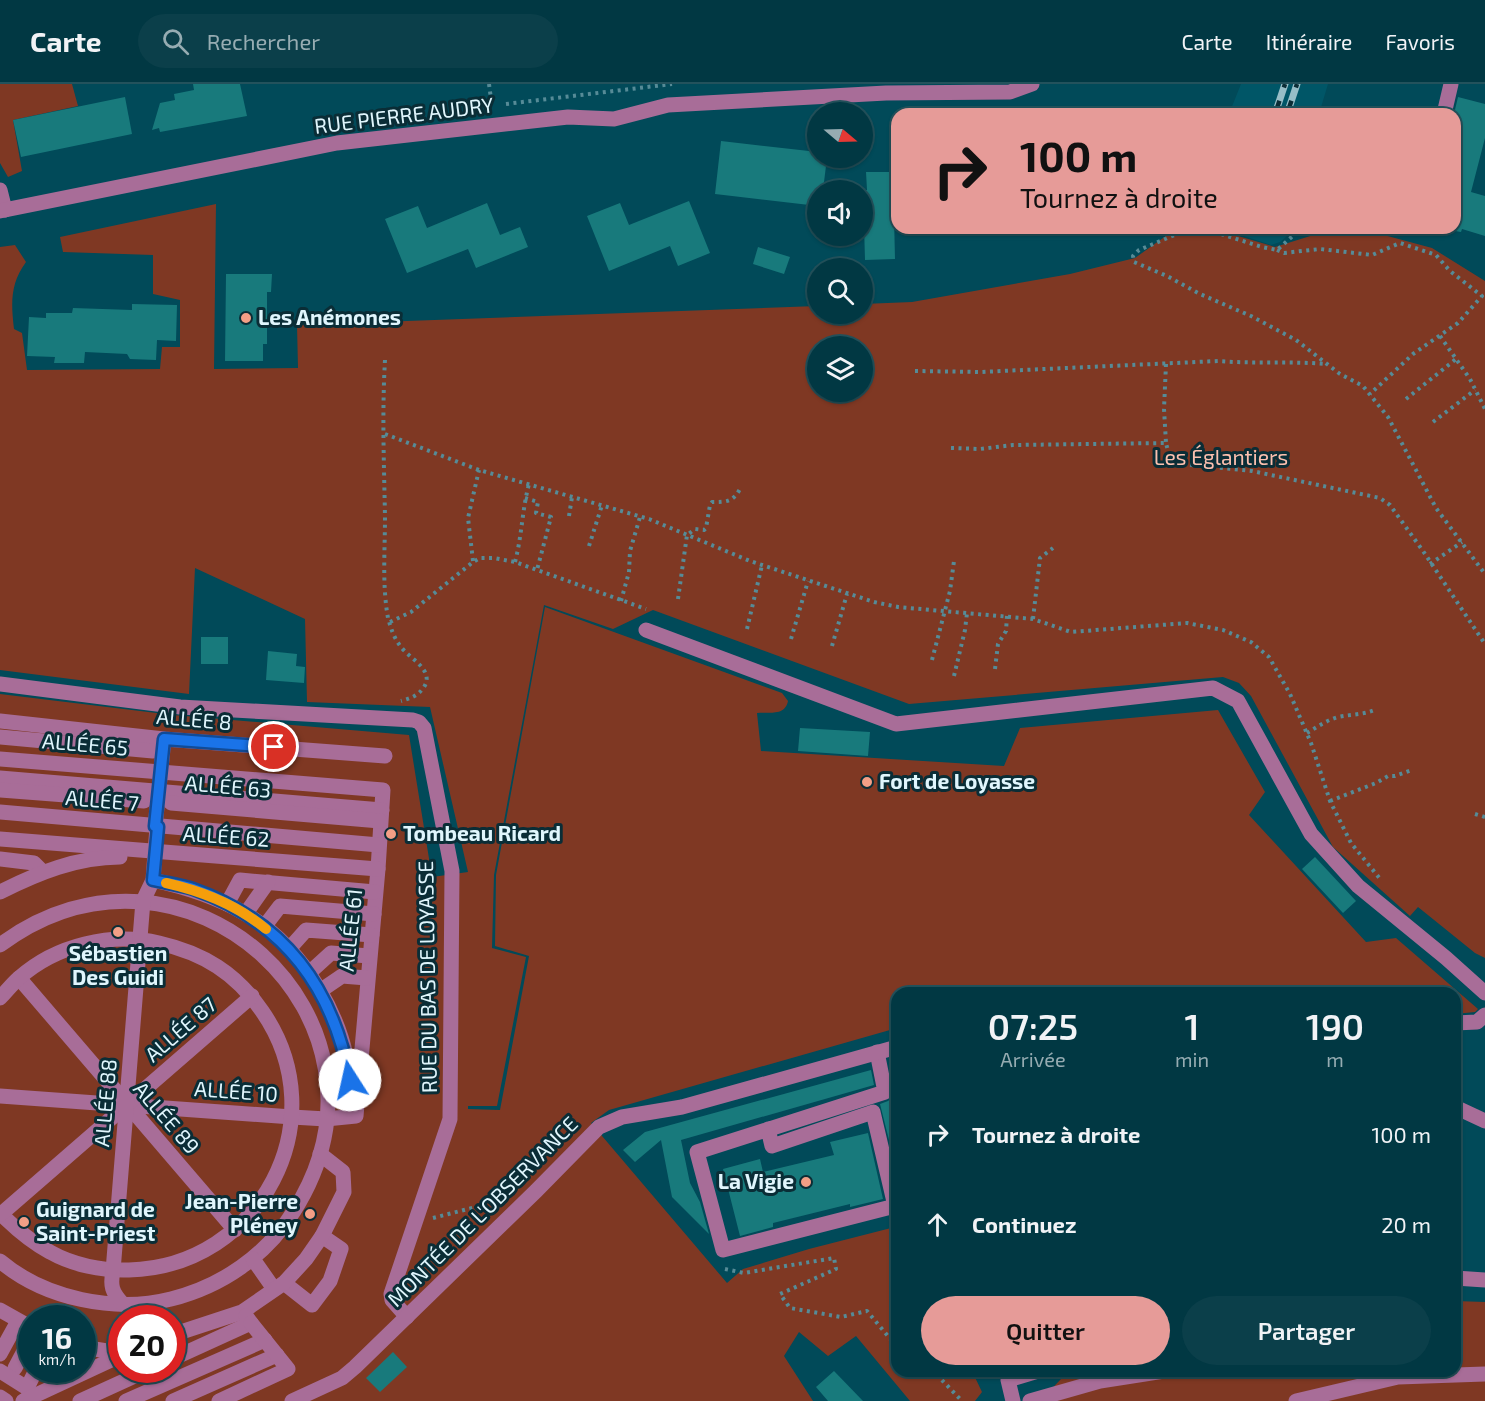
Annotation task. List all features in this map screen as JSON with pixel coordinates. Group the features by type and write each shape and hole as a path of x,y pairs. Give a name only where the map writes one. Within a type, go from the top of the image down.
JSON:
{"street":[{"name":"RUE PIERRE AUDRY","path":"2,210 337,143 567,117 614,119 668,105 830,90 1010,92 1032,84"},
{"path":"1445,108 1451,84"},
{"path":"0,190 2,210"},
{"path":"646,630 896,724 1213,688 1238,701 1311,834 1358,886 1485,993"},
{"name":"RUE DU BAS DE LOYASSE","path":"0,684 180,707 413,720 419,722 424,728 452,871 450,1119 391,1294 392,1300 407,1317"},
{"name":"ALLÉE 8","path":"0,721 164,739 385,756"},
{"path":"0,737 153,751"},
{"path":"143,901 153,880 164,739"},
{"name":"ALLÉE 65","path":"0,759 382,790"},
{"path":"0,778 158,797 381,816"},
{"name":"ALLÉE 63","path":"0,790 158,797"},
{"name":"ALLÉE 61","path":"350,1117 356,1116 378,869 382,790"},
{"name":"ALLÉE 7","path":"0,812 379,845"},
{"name":"ALLÉE 62","path":"0,839 155,856 378,869"},
{"path":"0,892 21,881 70,863 108,857 155,856"},
{"path":"0,859 34,863 43,872"},
{"path":"0,879 21,881"},
{"path":"153,880 192,889 246,913 289,949 309,973 336,1025 345,1051 350,1080 350,1117 326,1119"},
{"path":"227,904 240,880 375,892"},
{"path":"246,913 268,882"},
{"path":"0,945 20,931 49,916 79,906 111,901 143,901 174,906 213,921 232,931 258,950 280,972 298,998 322,1056 326,1087 326,1119 320,1154 305,1194 283,1229 253,1259 210,1286 162,1301 137,1304 83,1300 30,1281 0,1261"},
{"name":"ALLÉE 88","path":"122,1304 113,1293 110,1282 113,1271 143,901"},
{"path":"264,927 280,906 374,914"},
{"path":"289,949 306,930 372,934"},
{"path":"0,998 19,978 44,960 72,948 102,940 140,939 184,949 210,961 233,977 252,996 272,1025 285,1055 291,1090 292,1117 289,1139 278,1173 266,1196 235,1230 189,1259 148,1270 113,1271 82,1265 51,1253 24,1236 0,1213"},
{"path":"309,973 331,953 369,956"},
{"path":"320,991 342,976 367,978"},
{"name":"ALLÉE 89","path":"19,978 235,1230"},
{"name":"ALLÉE 87","path":"0,1213 252,996"},
{"path":"1461,1023 1477,1022 1485,1015"},
{"name":"MONTÉE DE L'OBSERVANCE","path":"292,1401 342,1378 599,1127 622,1117 682,1107 891,1048"},
{"path":"877,1052 885,1092 697,1152 723,1250 891,1207"},
{"name":"ALLÉE 10","path":"0,1096 326,1119"},
{"path":"1461,1110 1485,1121"},
{"path":"768,1130 772,1146 873,1112 891,1186"},
{"path":"186,1351 246,1317 279,1286 322,1236 344,1192 343,1172 320,1154"},
{"path":"253,1259 279,1286 312,1305 330,1281 341,1249 322,1236"},
{"path":"1461,1278 1485,1280"},
{"path":"0,1311 18,1321"},
{"path":"186,1332 246,1317"},
{"path":"219,1401 288,1369 246,1317"},
{"path":"0,1354 18,1333"},
{"path":"126,1401 265,1340"},
{"path":"173,1401 277,1355"},
{"path":"18,1356 8,1370 27,1396 50,1395 108,1363"},
{"path":"1461,1375 1485,1374"},
{"path":"1013,1401 1008,1380 1018,1377"},
{"path":"1030,1401 1100,1381 1126,1377"},
{"path":"1296,1401 1334,1391 1362,1379 1398,1377"},
{"path":"80,1401 119,1383"},
{"path":"0,1397 6,1401"}],"path":[{"path":"489,84 492,105"},
{"path":"609,84 610,91"},
{"path":"1177,234 1139,250 1132,256 1134,262 1251,316 1296,340 1324,359 1327,364 1363,386 1388,417 1401,446 1436,508 1485,574"},
{"path":"1222,234 1284,253 1320,249 1372,255 1400,243 1436,255 1450,271 1482,296 1458,323 1413,354 1370,393"},
{"path":"1277,250 1295,234"},
{"path":"1440,336 1485,409"},
{"path":"1406,399 1456,359"},
{"path":"385,360 382,403 385,434 384,585 393,634 403,650 426,673 426,684"},
{"path":"915,371 980,372 1218,361 1327,364"},
{"path":"1166,364 1164,399 1166,443 1171,463 1252,471 1380,498 1390,505 1423,550 1430,564 1485,644"},
{"path":"1433,422 1475,390"},
{"path":"385,434 478,470 640,517 762,565 848,594 898,607 1033,618 1071,633 1187,623 1223,630 1251,642 1269,657 1290,694 1330,801 1351,843 1384,883"},
{"path":"951,448 980,450 1013,445 1166,443"},
{"path":"472,562 468,518 478,470"},
{"path":"515,562 520,546 525,498 529,484"},
{"path":"678,599 687,535 695,529 704,530 706,528 712,502 730,501 736,497 740,489"},
{"path":"569,516 572,496"},
{"path":"525,498 538,502 536,513 551,517 537,570"},
{"path":"589,546 602,505"},
{"path":"621,601 629,572 630,551 640,517"},
{"path":"1430,564 1462,542"},
{"path":"1033,618 1040,558 1053,548"},
{"path":"390,622 411,612 480,558 515,562 646,609"},
{"path":"932,660 945,611 954,561"},
{"path":"747,629 762,565"},
{"path":"791,639 808,581"},
{"path":"832,646 848,594"},
{"path":"954,676 967,613"},
{"path":"995,669 998,644 1006,631 1007,616"},
{"path":"1306,733 1337,718 1358,713 1365,715 1377,709"},
{"path":"1330,801 1388,776 1413,770"},
{"path":"1474,814 1485,817"},
{"path":"424,1221 500,1201"},
{"path":"723,1268 744,1273 834,1258 836,1269 780,1294 790,1308 842,1317 867,1311 891,1340"},
{"path":"939,1377 962,1401"}],"shaded area":[{"path":"1241,84 1328,84 1321,108 1231,108"},
{"path":"1238,234 1288,234 1280,242 1271,245"}],"green space":[{"path":"0,84 72,84 78,106 13,120 22,171 8,177 0,163"},
{"name":"Les Églantiers","path":"216,204 214,369 298,368 297,325 807,306 807,324 873,324 873,304 912,302 1070,274 1135,258 1169,234 1231,234 1275,247 1317,234 1380,234 1432,248 1485,281 1485,958 1475,953 1418,907 1410,916 1333,847 1251,696 1239,683 1223,677 909,704 653,610 613,629 544,605 494,875 492,948 526,957 497,1106 468,1106 468,1109 500,1110 529,956 495,946 496,875 545,607 782,693 788,701 784,709 757,713 761,751 1004,766 1020,728 1218,710 1265,792 1249,815 1366,942 1396,938 1453,987 891,987 891,1030 609,1110 591,1123 727,1283 743,1269 891,1228 891,1377 975,1377 982,1392 975,1401 910,1401 856,1336 828,1356 799,1332 784,1356 813,1401 0,1401 0,694 173,715 409,735 432,877 468,872 430,707 307,702 305,619 195,568 189,694 0,670 0,247 15,245 26,262 14,286 12,302 14,329 22,333 27,370 160,369 162,347 180,347 180,300 153,294 153,255 63,252 60,237"},
{"path":"1461,994 1478,1009 1475,1012 1461,1013"},
{"path":"1461,1301 1485,1302 1485,1401 1040,1401 1061,1379 1066,1377 1461,1377"}],"building":[{"path":"193,84 240,84 247,116 160,132 159,128 152,130 160,103 175,100 174,94 194,90"},
{"path":"125,97 132,134 21,157 13,120"},
{"path":"1458,97 1485,104 1485,138 1471,192 1485,196 1485,236 1462,229 1461,232 1461,108 1455,108"},
{"path":"721,141 807,151 807,168 826,168 824,180 807,180 807,205 715,194"},
{"path":"866,172 891,172 891,234 894,234 895,259 865,258 865,246 873,246 873,180 866,180"},
{"path":"689,201 710,253 678,266 670,246 609,271 587,216 620,203 629,225"},
{"path":"487,203 500,235 520,227 528,247 476,268 468,249 407,273 385,219 418,206 427,228"},
{"path":"758,247 790,257 784,274 753,264"},
{"name":"Les Anémones","path":"226,274 272,274 271,292 267,292 267,344 263,344 263,361 225,361"},
{"path":"132,304 177,305 176,341 157,340 156,360 130,359 127,354 85,352 84,363 54,363 55,357 27,356 29,317 46,318 46,313 72,313 73,308 132,310"},
{"path":"201,637 228,637 228,664 201,664"},
{"path":"268,651 297,654 296,666 305,667 304,683 266,680"},
{"path":"800,728 870,732 868,756 798,751"},
{"path":"1315,857 1356,901 1343,913 1302,869"},
{"path":"871,1070 874,1085 681,1140 690,1183 700,1202 709,1234 672,1197 661,1140 635,1162 623,1150 645,1132"},
{"path":"891,1098 891,1148 880,1104"},
{"name":"La Vigie","path":"868,1133 883,1199 850,1207 850,1204 773,1223 773,1227 740,1236 723,1169 760,1159 763,1172 834,1155 830,1142"},
{"path":"393,1352 407,1367 380,1392 366,1378"},
{"path":"834,1371 863,1401 828,1401 816,1387"}],"railway":[{"path":"1277,108 1285,84"},
{"path":"1289,108 1297,84"}],"slow traffic":[{"path":"166,883 192,889 227,904 246,913 266,929"}],"place":[{"name":"Les Anémones","path":"246,318"},
{"name":"Fort de Loyasse","path":"867,782"},
{"name":"Tombeau Ricard","path":"391,834"},
{"name":"Sébastien Des Guidi","path":"118,932"},
{"name":"La Vigie","path":"806,1182"},
{"name":"Jean-Pierre Pléney","path":"310,1214"},
{"name":"Guignard de Saint-Priest","path":"24,1222"}],"route":[{"path":"274,747 164,739 155,826 158,827 153,880 192,889 246,913 289,949 309,973 336,1025 345,1051 350,1080"}]}
